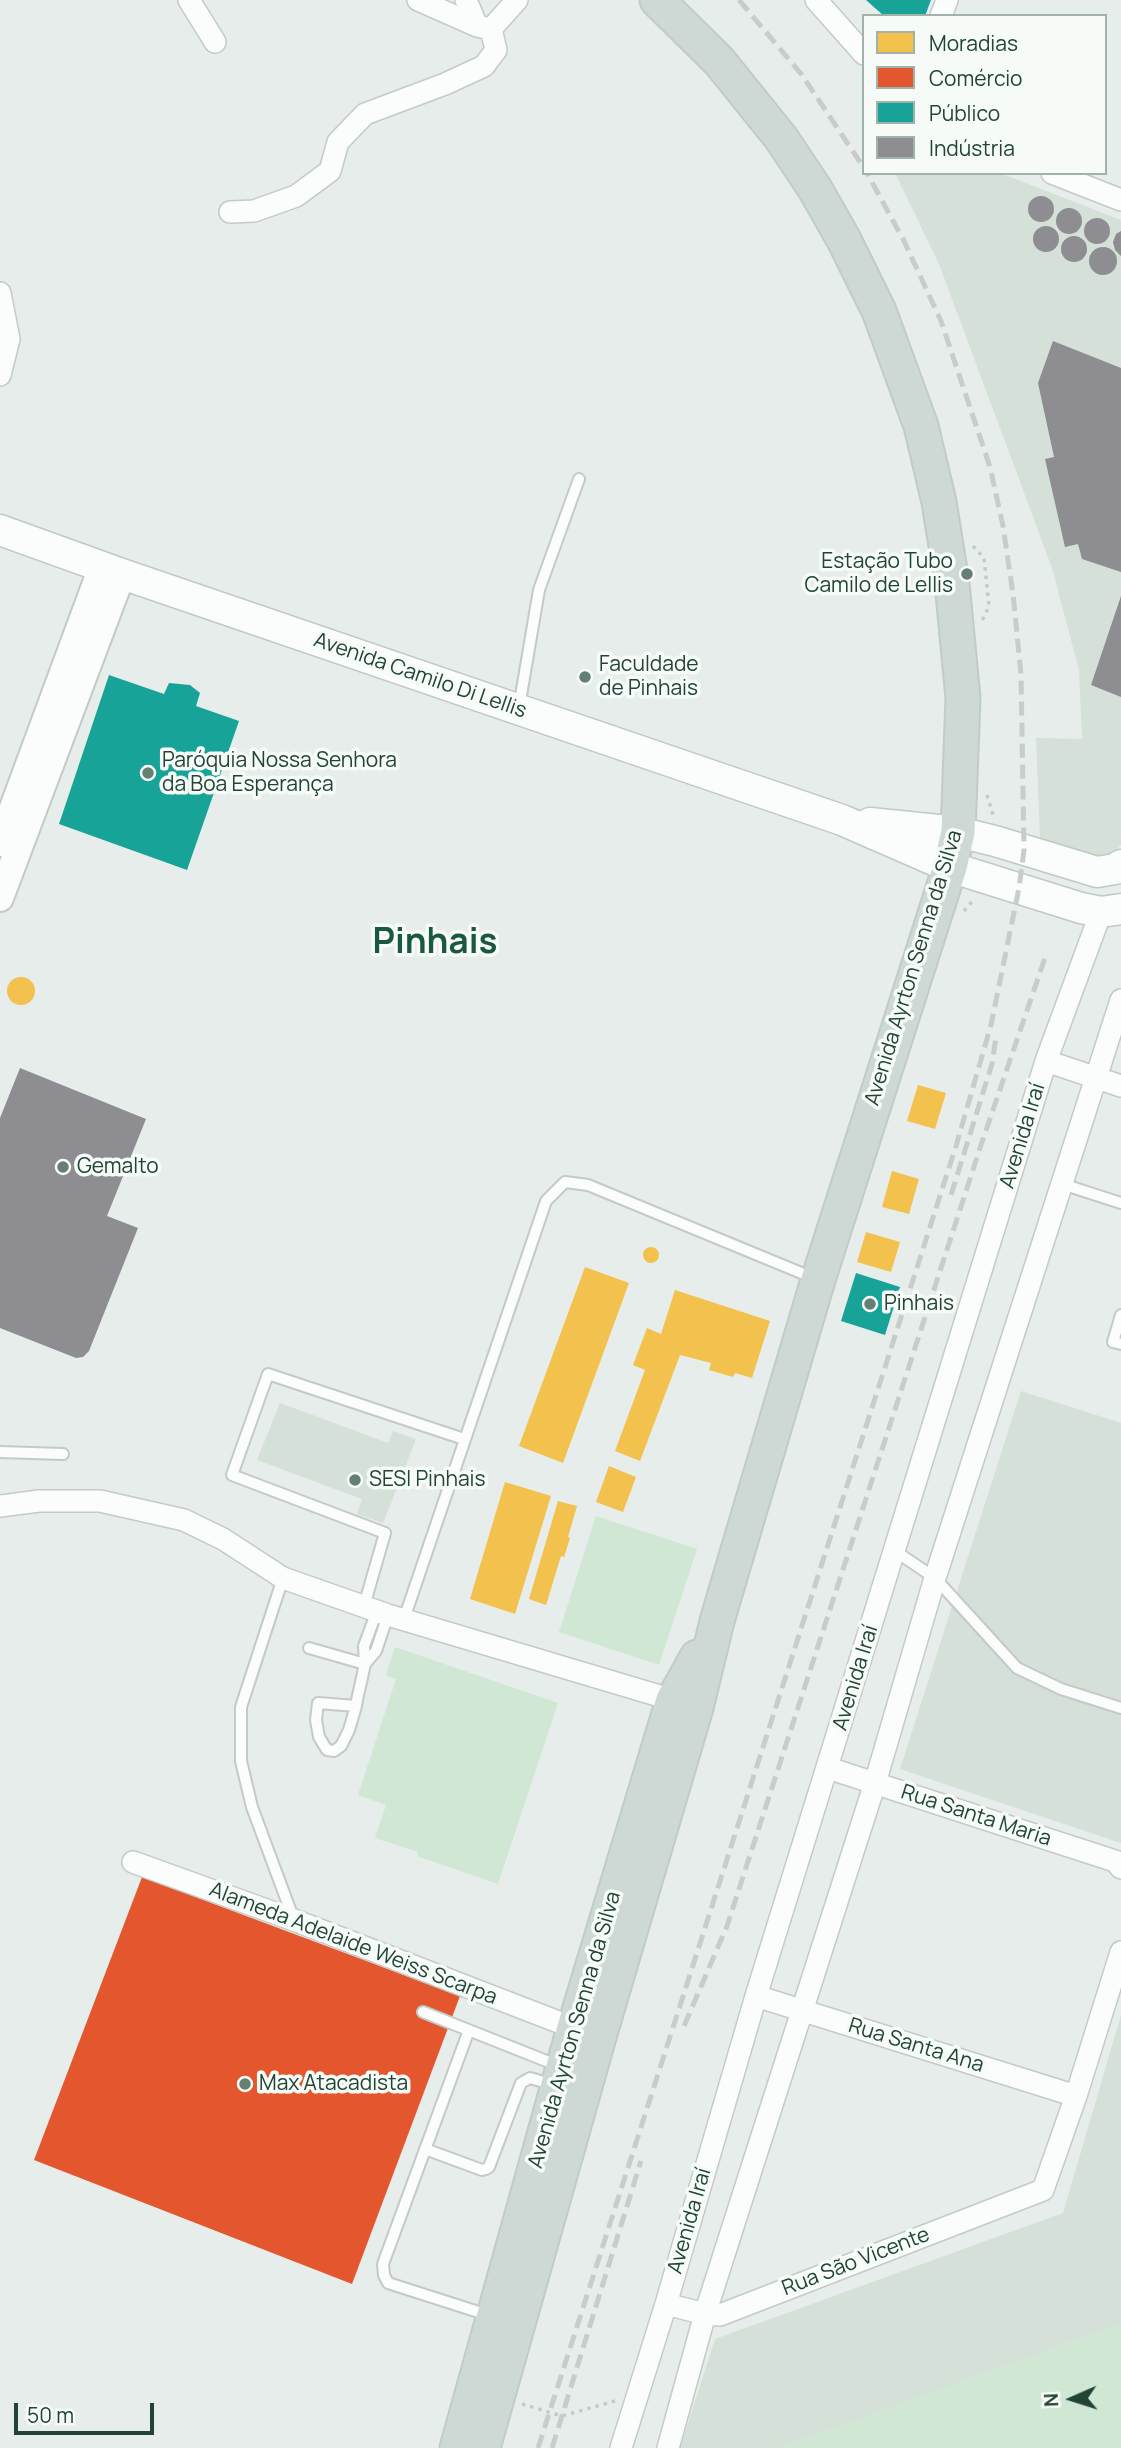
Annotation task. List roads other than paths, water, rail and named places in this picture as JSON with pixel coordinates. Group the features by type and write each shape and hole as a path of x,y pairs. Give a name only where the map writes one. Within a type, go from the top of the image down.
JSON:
{"main road":[{"name":"Avenida Ayrton Senna da Silva","path":"457,2448 494,2316 696,1708 717,1621 818,1280 950,867 958,832 963,698 952,583 939,502 921,426 879,312 844,240 815,189 781,138 719,61 657,0"},
{"name":"Avenida Camilo Di Lellis","path":"0,530 842,820 950,867 1081,908 1111,911"},
{"name":"Avenida Camilo Di Lellis","path":"842,820 958,832 1109,869"},
{"name":"Avenida Ayrton Senna da Silva","path":"483,2448 498,2397 573,2081 574,2028 673,1700 717,1621"}],"street":[{"path":"188,0 215,42"},
{"path":"418,0 484,27"},
{"path":"230,212 254,211 296,196 330,171 338,142 365,114 445,85 484,66 496,50 466,0"},
{"path":"484,27 517,0"},
{"path":"816,0 862,52"},
{"path":"1057,175 1121,200"},
{"path":"0,293 9,339 0,375"},
{"path":"0,843 112,570"},
{"path":"0,898 112,570"},
{"name":"Avenida Iraí","path":"621,2448 756,1996 1046,1061 1111,911"},
{"name":"Avenida Iraí","path":"668,2448 705,2314 875,1783 935,1578 1121,1000"},
{"path":"1046,1061 1121,1086"},
{"path":"0,1506 39,1501 100,1501 184,1520 223,1539 284,1578 383,1613 673,1700"},
{"name":"Rua Santa Maria","path":"828,1768 1115,1861 1121,1868"},
{"name":"Alameda Adelaide Weiss Scarpa","path":"133,1861 574,2028"},
{"path":"1076,2096 1121,1952"},
{"name":"Rua Santa Ana","path":"756,1996 1076,2096"},
{"name":"Rua São Vicente","path":"666,2304 720,2315 1043,2190 1076,2096"}],"lane":[{"path":"518,710 539,590 579,478"},
{"path":"383,1613 464,1439 546,1201 565,1182 588,1185 818,1280"},
{"path":"1062,1184 1121,1203"},
{"path":"1121,1315 1113,1342 1121,1344"},
{"path":"356,1706 318,1703 316,1720 319,1737 327,1750 334,1751 341,1746 349,1730 356,1706 365,1664 376,1651 383,1613 384,1534 232,1475 268,1374 464,1439"},
{"path":"0,1452 63,1454"},
{"path":"895,1551 935,1578 1017,1668 1061,1689 1121,1708"},
{"path":"284,1578 241,1707 241,1760 252,1807 294,1920"},
{"path":"309,1648 365,1664"},
{"path":"423,2012 573,2081"},
{"path":"469,2031 383,2264 388,2283 494,2316"},
{"path":"425,2150 482,2170 486,2169 521,2083 530,2078 573,2081"}],"railway":[{"path":"739,0 802,75 862,165"},
{"path":"538,2448 956,1146 991,1025 1019,888 1024,850 1021,674 1003,526 990,467 941,321 904,241 868,175"},
{"path":"684,2026 727,1926 982,1142 1047,952"},
{"path":"951,1195 992,1064 996,1037"},
{"path":"552,2448 641,2161"}],"place":[{"name":"Estação Tubo Camilo de Lellis","path":"967,574"},
{"name":"Faculdade de Pinhais","path":"585,677"},
{"name":"Paróquia Nossa Senhora da Boa Esperança","path":"148,773"},
{"name":"Gemalto","path":"63,1167"},
{"name":"Pinhais","path":"870,1304"},
{"name":"SESI Pinhais","path":"355,1480"},
{"name":"Max Atacadista","path":"245,2084"}],"district":[{"name":"Pinhais","path":"435,943"}]}
